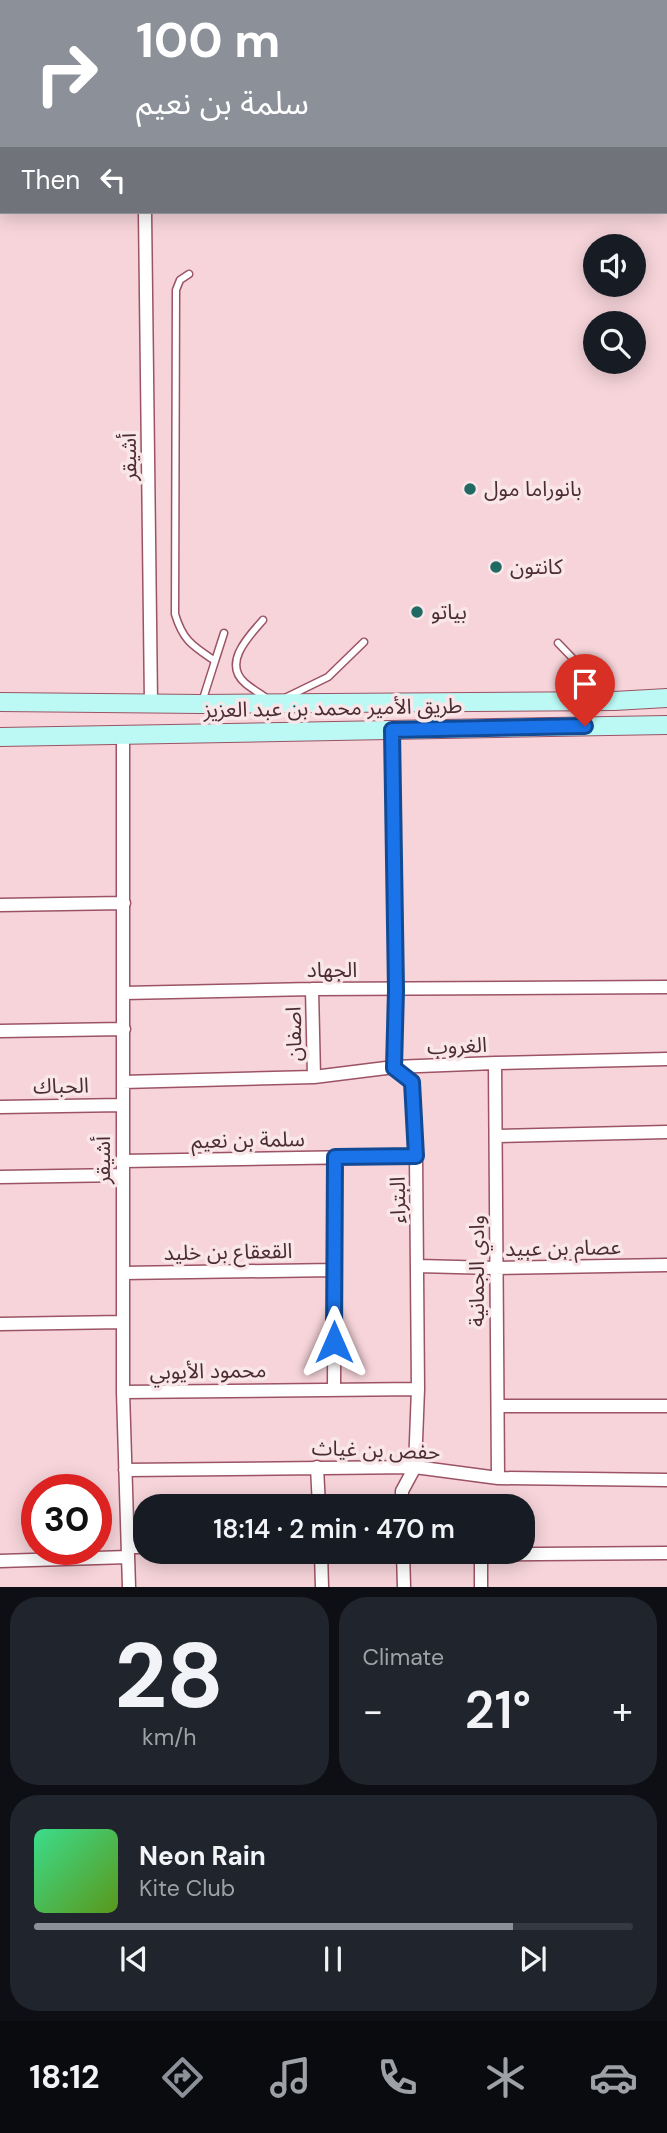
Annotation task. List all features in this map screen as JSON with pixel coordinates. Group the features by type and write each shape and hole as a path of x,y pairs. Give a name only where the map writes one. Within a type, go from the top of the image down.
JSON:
{"main road":[{"name":"طريق الأمير محمد بن عبد العزيز","path":"0,702 201,704 614,701 667,698"},
{"path":"330,703 331,731"},
{"name":"طريق الأمير محمد بن عبد العزيز","path":"0,737 667,725"}],"street":[{"name":"أشيقر","path":"145,214 151,703"},
{"path":"392,730 396,990 394,1068"},
{"name":"أشيقر","path":"123,734 123,1392 129,1587"},
{"path":"0,905 124,903"},
{"name":"الجهاد","path":"123,993 667,987"},
{"name":"اصفان","path":"312,989 314,1077"},
{"path":"0,1031 124,1029"},
{"name":"الغروب","path":"123,1082 314,1077 394,1068 495,1063 667,1059"},
{"name":"وادي الجمانية","path":"495,1063 498,1478"},
{"name":"البتراء","path":"394,1068 412,1082 416,1156 418,1389 415,1467 402,1494"},
{"name":"الحباك","path":"0,1107 122,1105"},
{"path":"496,1136 667,1132"},
{"name":"سلمة بن نعيم","path":"124,1161 416,1156"},
{"path":"334,1389 335,1157"},
{"path":"0,1177 122,1175"},
{"name":"عصام بن عبيد","path":"418,1266 495,1268 667,1265"},
{"name":"القعقاع بن خليد","path":"123,1273 334,1270"},
{"path":"0,1324 123,1322"},
{"name":"محمود الأيوبي","path":"123,1392 418,1389"},
{"path":"498,1406 667,1406"},
{"path":"317,1467 318,1494"},
{"name":"حفص بن غياث","path":"125,1470 415,1467 498,1478 667,1480"},
{"path":"0,1561 133,1551"},
{"path":"535,1555 667,1553"},
{"path":"321,1564 322,1587"},
{"path":"403,1564 404,1587"},
{"path":"481,1564 481,1587"}],"lane":[{"path":"189,274 180,280 176,290 175,614 181,634 190,644 215,661"},
{"path":"262,620 237,654 236,666 243,681 274,703 328,677 364,642"},
{"path":"201,704 224,633"},
{"path":"558,643 614,701"}],"place":[{"name":"بانوراما مول","path":"470,489"},
{"name":"كانتون","path":"496,567"},
{"name":"بياتو","path":"417,612"}],"route":[{"path":"334,1342 335,1157 416,1156 412,1082 394,1068 396,990 392,730 585,726"}]}
